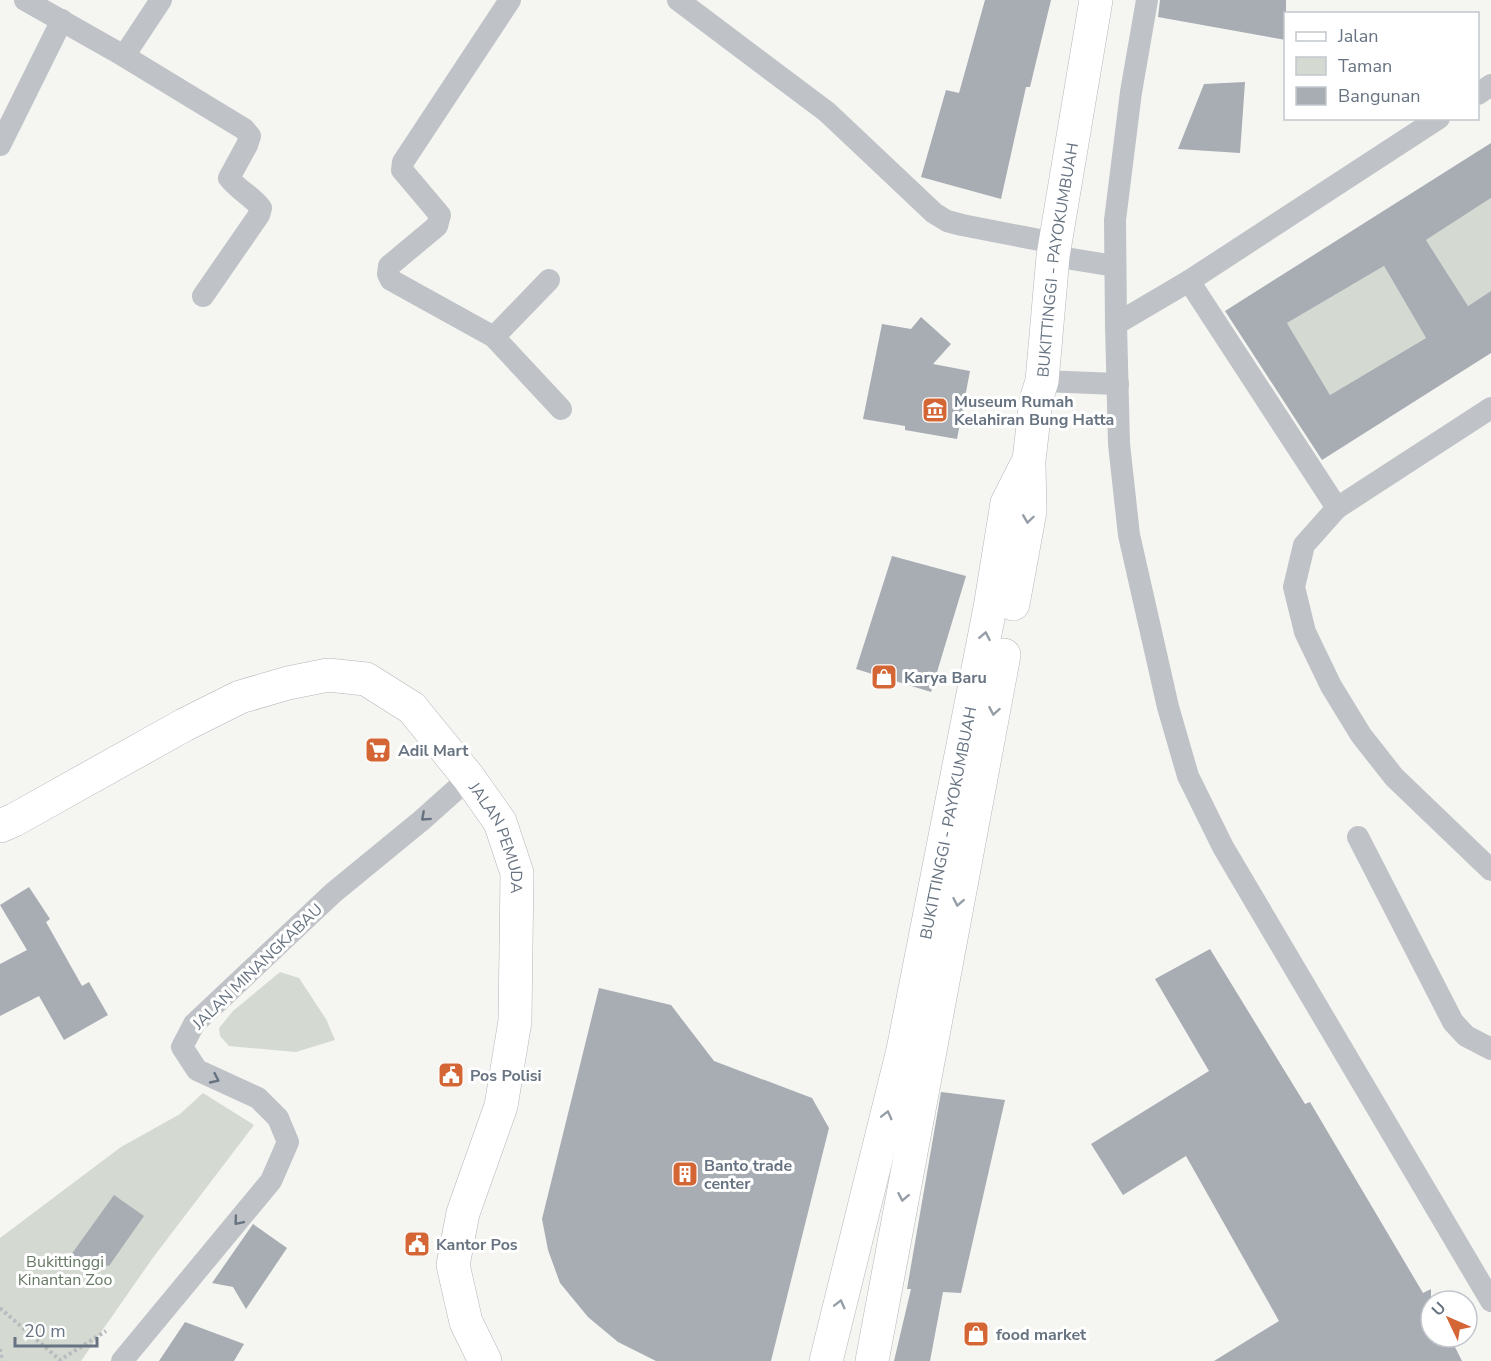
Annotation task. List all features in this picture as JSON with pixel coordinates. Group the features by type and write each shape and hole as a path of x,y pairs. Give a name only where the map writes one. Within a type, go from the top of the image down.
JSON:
{"main road":[{"name":"BUKITTINGGI - PAYOKUMBUAH","path":"826,1361 903,1050 990,608 1007,503 1029,460 1036,400 1042,381 1054,250 1096,0"},
{"path":"872,1361 1030,511 1029,460"},
{"name":"JALAN PEMUDA","path":"0,826 184,725 240,697 288,683 328,675 366,678 412,708 469,778 500,822 517,873 514,1021 503,1095 463,1213 453,1265 466,1322 482,1360"}],"street":[{"path":"26,0 124,56 244,129 250,136 247,146 229,177 235,185 256,201 261,208 259,215 204,296"},
{"path":"124,56 161,0"},
{"path":"510,0 403,162 402,170 440,215 440,221 389,266 387,274 391,280 494,338 561,409"},
{"path":"1147,0 1131,92 1116,208 1119,444 1129,535 1168,707 1188,776 1223,847 1491,1301"},
{"path":"681,1 827,112 934,213 947,221 1115,266"},
{"path":"0,145 62,20"},
{"path":"1116,324 1189,281 1436,120"},
{"path":"494,338 549,280"},
{"path":"1189,281 1337,508"},
{"path":"1042,381 1118,384"},
{"path":"1491,408 1337,508 1304,545 1294,587 1305,632 1331,686 1361,735 1394,777 1491,870"},
{"name":"JALAN MINANGKABAU","path":"122,1361 271,1181 288,1142 278,1118 258,1098 197,1070 182,1047 194,1024 333,893 469,778"},
{"path":"1358,837 1453,1022 1466,1036 1491,1048"}],"path":[{"path":"0,1308 60,1360 106,1331"},
{"path":"0,1349 2,1361"}],"green space":[{"path":"1491,198 1491,291 1468,306 1426,240"},
{"path":"1384,266 1426,338 1330,395 1287,323"},
{"path":"280,972 299,978 326,1019 335,1040 296,1052 229,1046 220,1036 219,1028 233,1011"},
{"name":"Bukittinggi Kinantan Zoo","path":"203,1093 254,1125 152,1259 81,1361 0,1361 0,1238 121,1147 180,1114"}],"building":[{"path":"985,0 1051,0 1030,87 1026,87 1001,199 921,177 946,90 959,93"},
{"path":"1160,0 1286,0 1284,40 1158,17"},
{"path":"1245,82 1240,153 1178,149 1204,84"},
{"path":"1491,143 1491,198 1426,240 1468,306 1491,291 1491,353 1322,460 1225,311","holes":["1384,266 1426,338 1330,395 1287,323"]},
{"path":"921,317 951,344 933,364 970,371 957,439 905,430 905,426 863,419 882,324 911,329"},
{"path":"892,556 966,576 931,692 856,669"},
{"path":"29,887 50,919 46,922 82,986 89,982 108,1015 64,1040 39,996 0,1016 0,964 27,950 0,905"},
{"path":"1210,949 1305,1104 1310,1102 1421,1289 1419,1349 1456,1349 1462,1361 1214,1361 1279,1321 1186,1156 1123,1195 1091,1144 1209,1071 1155,979"},
{"name":"Banto trade center","path":"599,988 671,1005 714,1061 812,1098 829,1128 771,1361 656,1361 618,1342 588,1317 560,1283 548,1250 542,1219"},
{"path":"941,1092 1005,1100 961,1293 943,1292 930,1361 894,1361 911,1289 907,1289"},
{"path":"114,1195 144,1216 109,1266 68,1259"},
{"path":"253,1224 287,1248 246,1309 233,1287 212,1283"},
{"path":"185,1322 244,1344 234,1361 159,1361"}],"place":[{"name":"Museum Rumah Kelahiran Bung Hatta","path":"935,410"},
{"name":"Karya Baru","path":"884,677"},
{"name":"Adil Mart","path":"378,750"},
{"name":"Pos Polisi","path":"451,1075"},
{"name":"Banto trade center","path":"685,1174"},
{"name":"Kantor Pos","path":"417,1244"},
{"name":"food market","path":"976,1334"}]}
